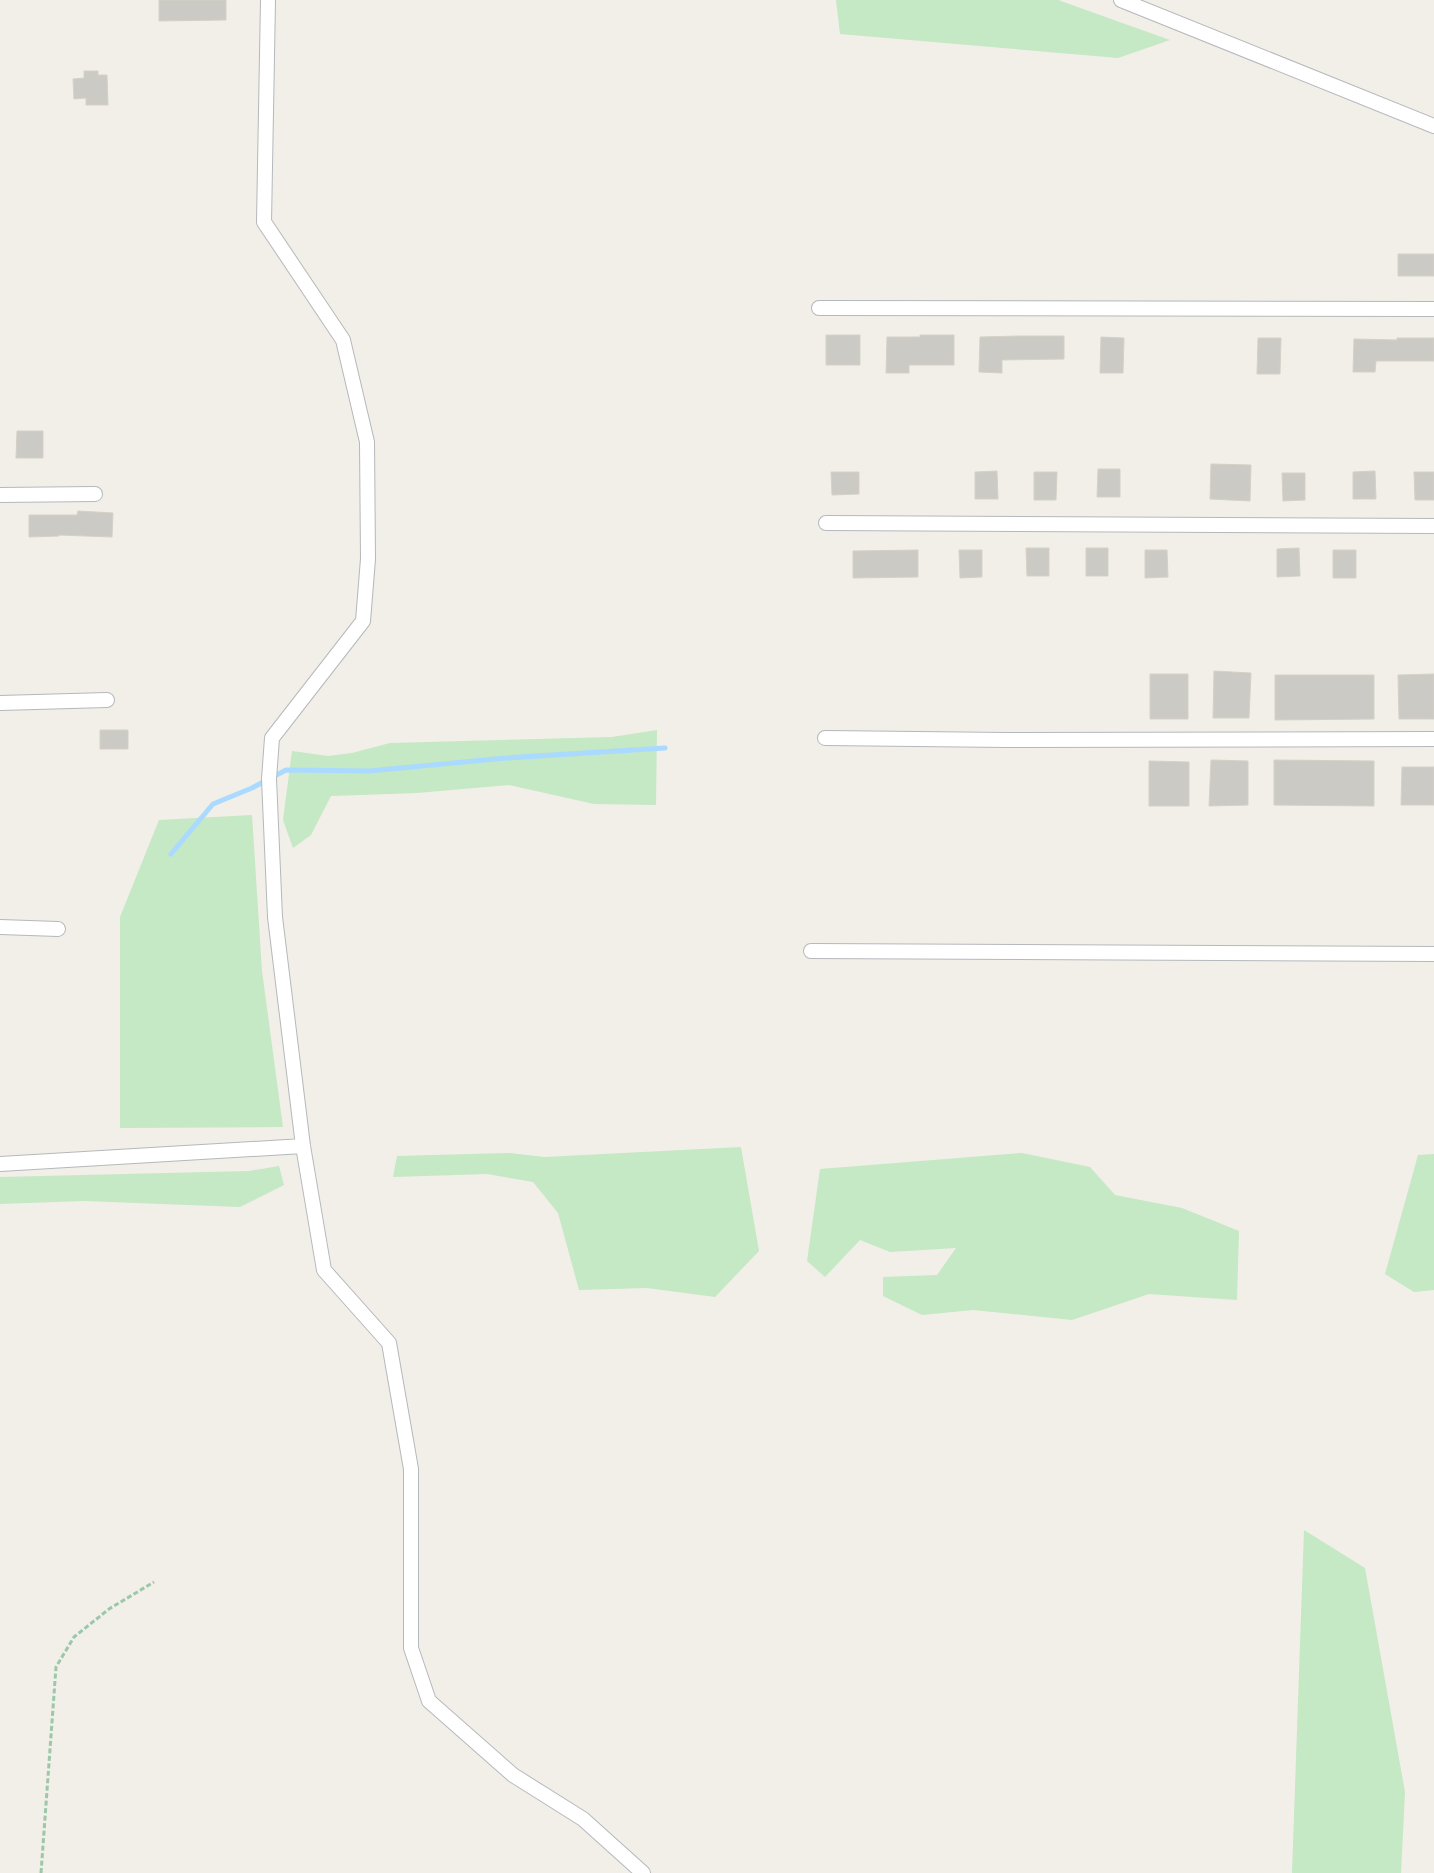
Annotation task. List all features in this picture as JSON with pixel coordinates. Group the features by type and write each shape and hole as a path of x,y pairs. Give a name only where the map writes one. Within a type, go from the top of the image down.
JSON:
{"street":[{"path":"268,0 264,222 343,340 367,442 368,559 363,621 272,738 269,779 275,917 303,1146 324,1270 389,1343 411,1469 410,1648 429,1701 513,1775 583,1819 643,1873"},
{"path":"1121,0 1434,126"},
{"path":"819,308 1434,309"},
{"path":"0,495 95,494"},
{"path":"826,523 1434,526"},
{"path":"0,702 107,700"},
{"path":"825,738 997,740 1434,739"},
{"path":"0,927 58,929"},
{"path":"811,952 1434,954"},
{"path":"0,1164 303,1146"}],"path":[{"path":"41,1873 56,1668 74,1637 109,1609 154,1582"}],"green space":[{"path":"836,0 1058,0 1170,40 1118,58 840,34"},
{"path":"657,730 656,805 594,804 509,785 417,793 331,796 311,835 293,848 283,820 292,751 328,756 352,753 390,743 612,737"},
{"path":"252,815 262,971 283,1127 120,1128 120,917 159,820"},
{"path":"741,1147 759,1251 715,1297 647,1288 579,1290 558,1213 533,1182 487,1174 393,1177 397,1156 509,1153 545,1157"},
{"path":"1022,1153 1090,1167 1115,1195 1182,1208 1239,1231 1237,1300 1149,1294 1072,1320 973,1310 922,1315 883,1296 883,1277 937,1275 956,1248 890,1252 860,1240 825,1277 807,1261 820,1169"},
{"path":"1434,1154 1434,1290 1414,1292 1385,1274 1418,1155"},
{"path":"279,1166 284,1185 240,1207 84,1201 0,1204 0,1177 249,1171"},
{"path":"1304,1530 1365,1568 1405,1792 1401,1873 1292,1873"}],"building":[{"path":"159,0 226,0 226,20 159,21"},
{"path":"84,71 98,71 98,75 107,75 108,105 86,105 86,98 74,99 73,79 84,78"},
{"path":"1398,254 1434,254 1434,276 1398,276"},
{"path":"826,335 860,335 860,365 826,365"},
{"path":"920,335 954,335 954,365 909,365 909,373 886,373 887,337 920,337"},
{"path":"1064,336 1064,359 1002,360 1002,373 979,372 980,337"},
{"path":"1101,337 1124,338 1123,373 1100,373"},
{"path":"1258,338 1281,338 1280,374 1257,374"},
{"path":"1397,338 1434,338 1434,361 1376,361 1375,372 1353,372 1354,339 1397,340"},
{"path":"17,431 43,431 43,458 16,458"},
{"path":"1211,464 1251,465 1250,501 1210,499"},
{"path":"1098,469 1120,469 1120,497 1097,497"},
{"path":"997,471 998,499 975,499 975,472"},
{"path":"1375,471 1376,499 1353,499 1353,472"},
{"path":"831,472 859,472 859,494 832,495"},
{"path":"1034,472 1057,472 1056,500 1034,500"},
{"path":"1414,472 1434,472 1434,500 1415,500"},
{"path":"1282,473 1305,473 1305,500 1283,501"},
{"path":"78,511 113,513 112,537 59,535 29,537 29,515 77,515"},
{"path":"1026,548 1049,548 1049,576 1027,576"},
{"path":"1086,548 1108,548 1108,576 1086,576"},
{"path":"1299,548 1300,576 1277,577 1277,549"},
{"path":"918,550 918,577 853,578 853,551"},
{"path":"959,550 982,550 982,577 960,578"},
{"path":"1145,550 1167,550 1168,577 1145,578"},
{"path":"1333,550 1356,550 1356,578 1333,578"},
{"path":"1214,671 1251,673 1249,718 1213,718"},
{"path":"1150,674 1188,674 1188,719 1150,719"},
{"path":"1434,674 1434,719 1399,719 1398,675"},
{"path":"1275,675 1374,675 1374,719 1275,720"},
{"path":"100,730 128,730 128,749 100,749"},
{"path":"1211,760 1248,761 1248,805 1209,806"},
{"path":"1274,760 1374,761 1374,806 1274,805"},
{"path":"1149,761 1189,762 1189,806 1149,806"},
{"path":"1402,767 1434,767 1434,805 1401,805"}],"waterway":[{"path":"171,854 213,804 252,788 286,770 369,771 506,758 665,748"}]}
